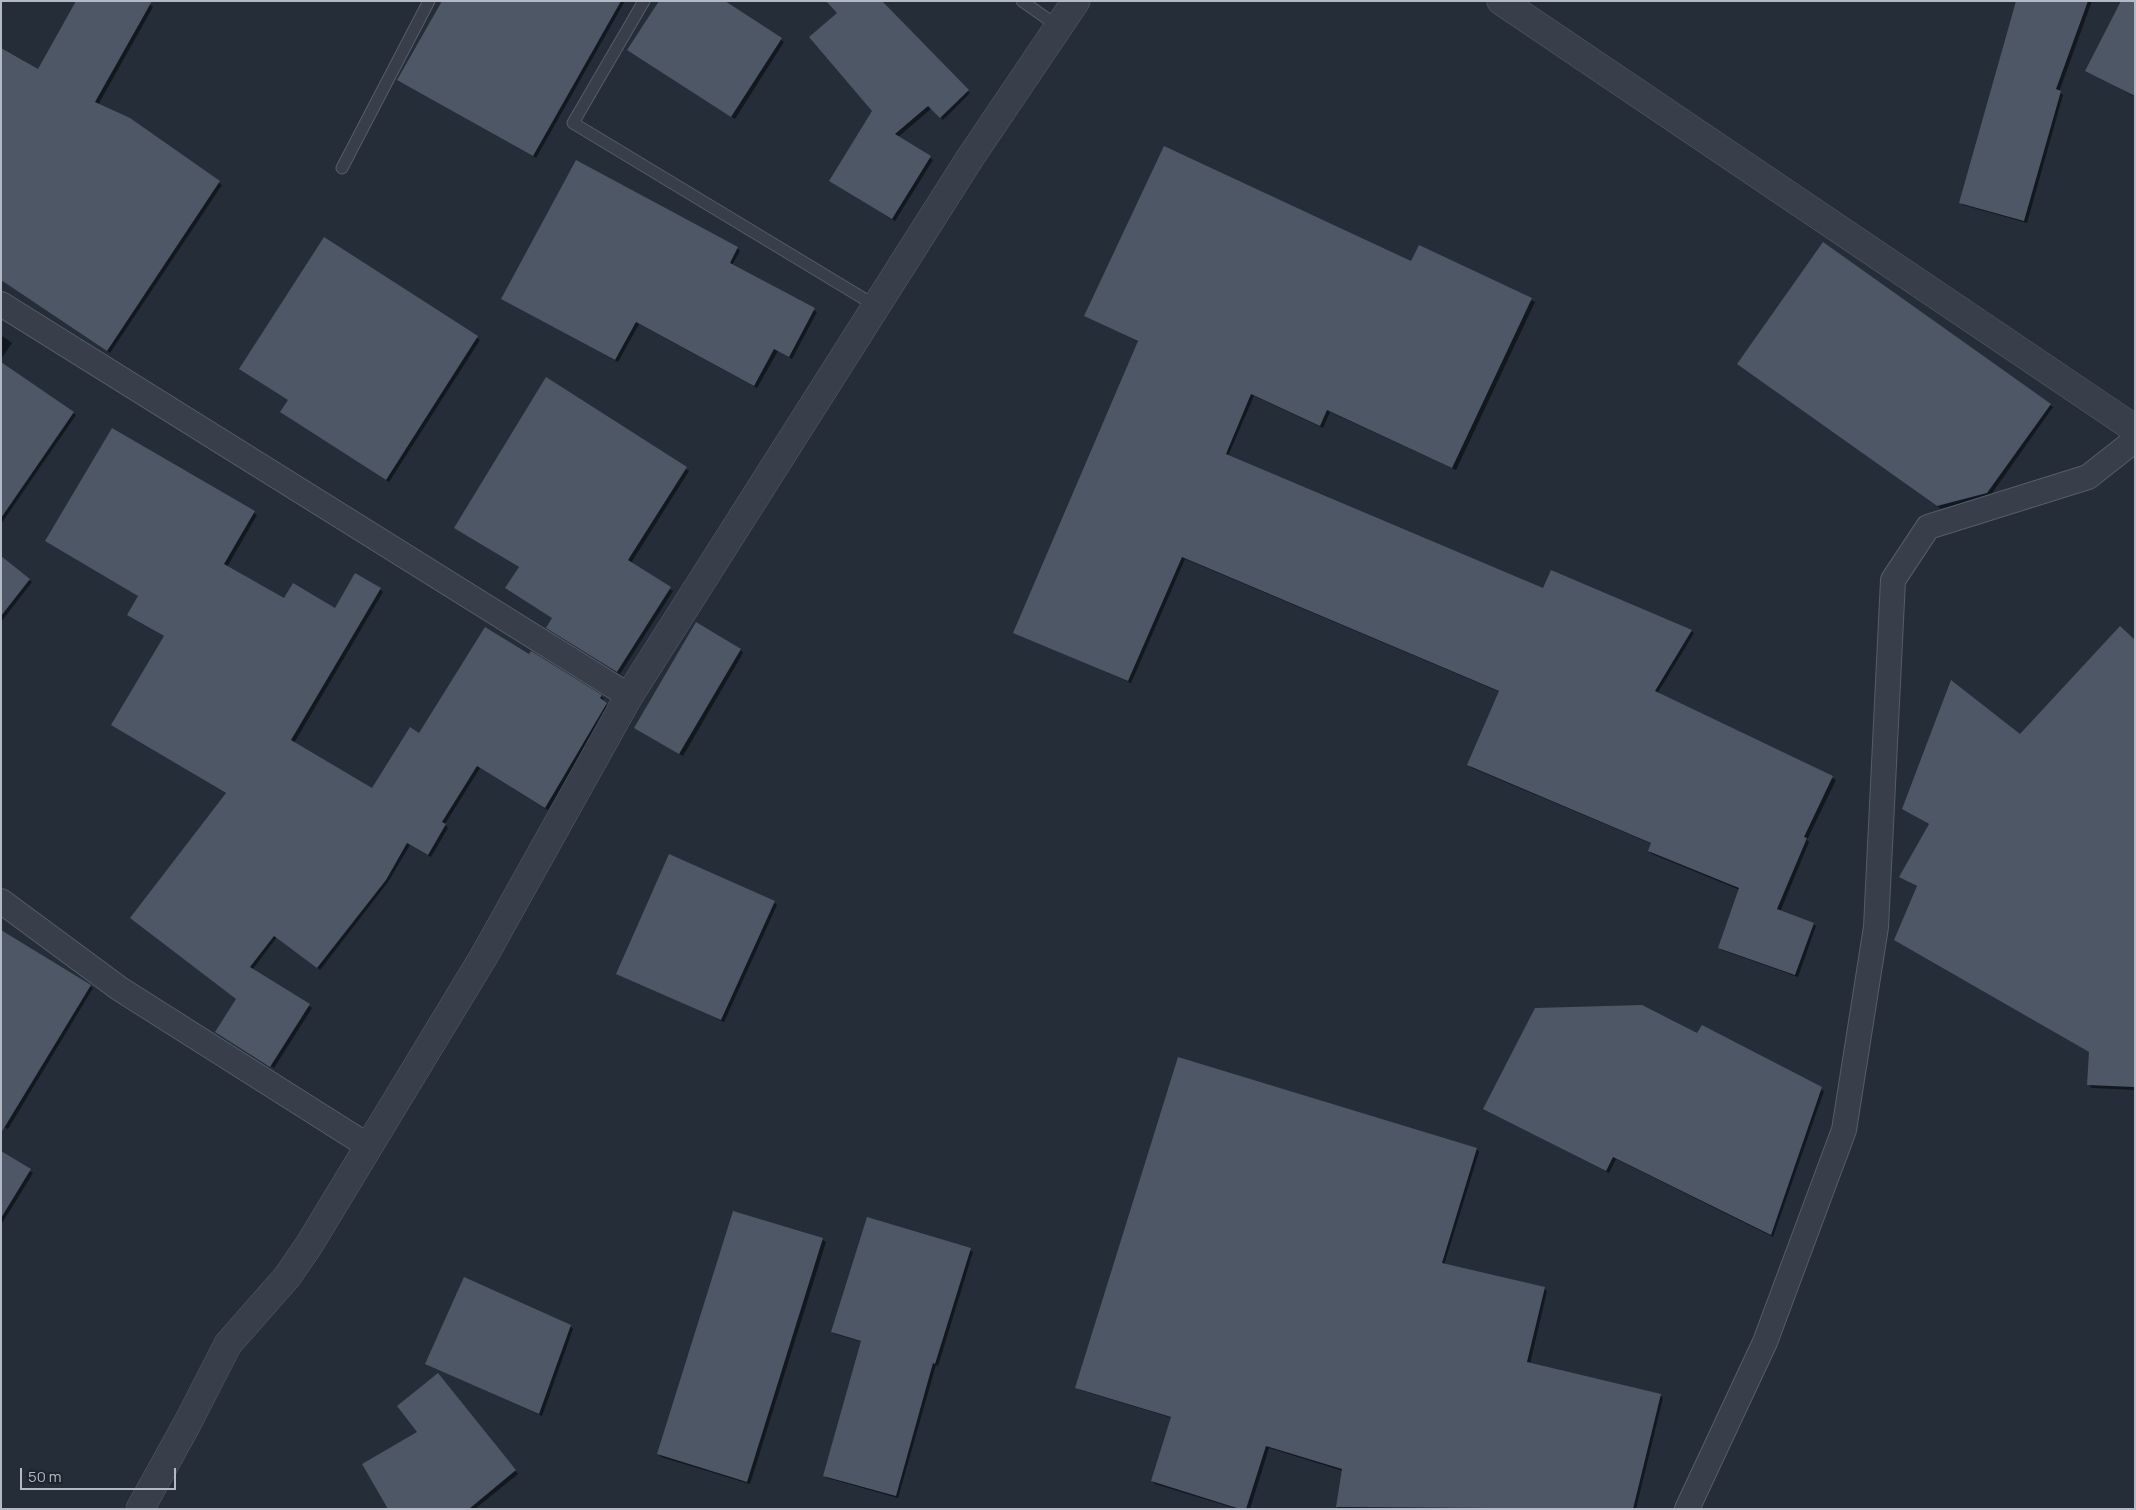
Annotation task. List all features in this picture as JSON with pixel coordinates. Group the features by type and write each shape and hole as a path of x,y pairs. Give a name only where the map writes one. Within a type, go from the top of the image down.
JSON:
{"street":[{"path":"140,1509 228,1344 287,1277 309,1245 484,956 629,696 970,158 1076,1"},
{"path":"1501,1 2135,429"},
{"path":"1,304 629,696"},
{"path":"1687,1509 1764,1342 1844,1130 1876,927 1893,580 1928,527 2088,477 2135,440"},
{"path":"1,901 120,990 368,1146"}],"lane":[{"path":"342,168 429,1"},
{"path":"644,1 573,123 876,306"},
{"path":"1022,1 1059,27"}],"building":[{"path":"76,1 152,1 95,102 130,118 220,181 107,351 1,280 1,48 38,69"},
{"path":"442,1 621,1 533,156 397,80"},
{"path":"659,1 725,1 782,38 731,117 627,50"},
{"path":"826,1 882,1 969,90 940,118 928,106 895,134 931,156 892,219 829,181 872,111 809,37 837,13"},
{"path":"2016,1 2088,1 2056,89 2061,91 2024,221 1959,203"},
{"path":"2121,1 2135,1 2135,96 2085,71"},
{"path":"1164,146 1411,261 1419,245 1532,298 1452,468 1327,410 1320,426 1251,394 1226,454 1543,588 1551,570 1692,630 1655,691 1833,776 1804,837 1807,838 1777,909 1814,923 1795,975 1718,948 1739,888 1648,851 1651,843 1467,765 1499,691 1182,557 1128,681 1013,633 1138,341 1084,316"},
{"path":"576,160 738,247 730,263 815,308 789,357 774,349 754,386 636,322 615,360 501,299"},
{"path":"324,237 478,336 386,480 280,412 288,400 239,369"},
{"path":"1823,242 2051,404 1987,493 1937,506 1737,364"},
{"path":"1,362 74,412 1,518"},
{"path":"546,377 687,467 628,560 671,587 617,672 546,628 552,618 505,588 519,567 454,528"},
{"path":"112,428 255,511 224,564 284,598 293,583 335,608 355,573 381,588 291,740 372,788 410,727 419,733 485,627 529,654 531,651 602,695 600,698 607,703 545,808 477,766 442,822 446,824 428,855 407,843 386,880 317,968 274,936 250,967 310,1004 270,1067 215,1032 236,999 130,918 226,793 111,725 164,636 127,615 138,596 45,541"},
{"path":"1,556 30,579 1,616"},
{"path":"696,622 741,649 679,754 634,728"},
{"path":"2120,626 2135,640 2135,1087 2087,1085 2089,1052 1894,940 1917,886 1899,877 1929,824 1902,809 1951,680 2020,734"},
{"path":"669,854 775,901 721,1020 616,974"},
{"path":"1,930 91,985 1,1133"},
{"path":"1642,1005 1697,1033 1702,1025 1822,1087 1771,1235 1613,1157 1606,1171 1483,1109 1535,1008"},
{"path":"1178,1057 1477,1148 1442,1263 1545,1287 1527,1362 1661,1394 1633,1509 1336,1507 1342,1469 1266,1446 1246,1509 1240,1509 1151,1481 1171,1417 1075,1388"},
{"path":"1,1151 31,1169 1,1218"},
{"path":"733,1211 823,1238 747,1482 657,1454"},
{"path":"867,1217 971,1248 935,1364 933,1363 896,1496 823,1476 861,1341 831,1332"},
{"path":"464,1277 571,1325 539,1414 425,1364"},
{"path":"438,1373 516,1470 469,1509 388,1509 362,1464 417,1432 397,1406"}]}
